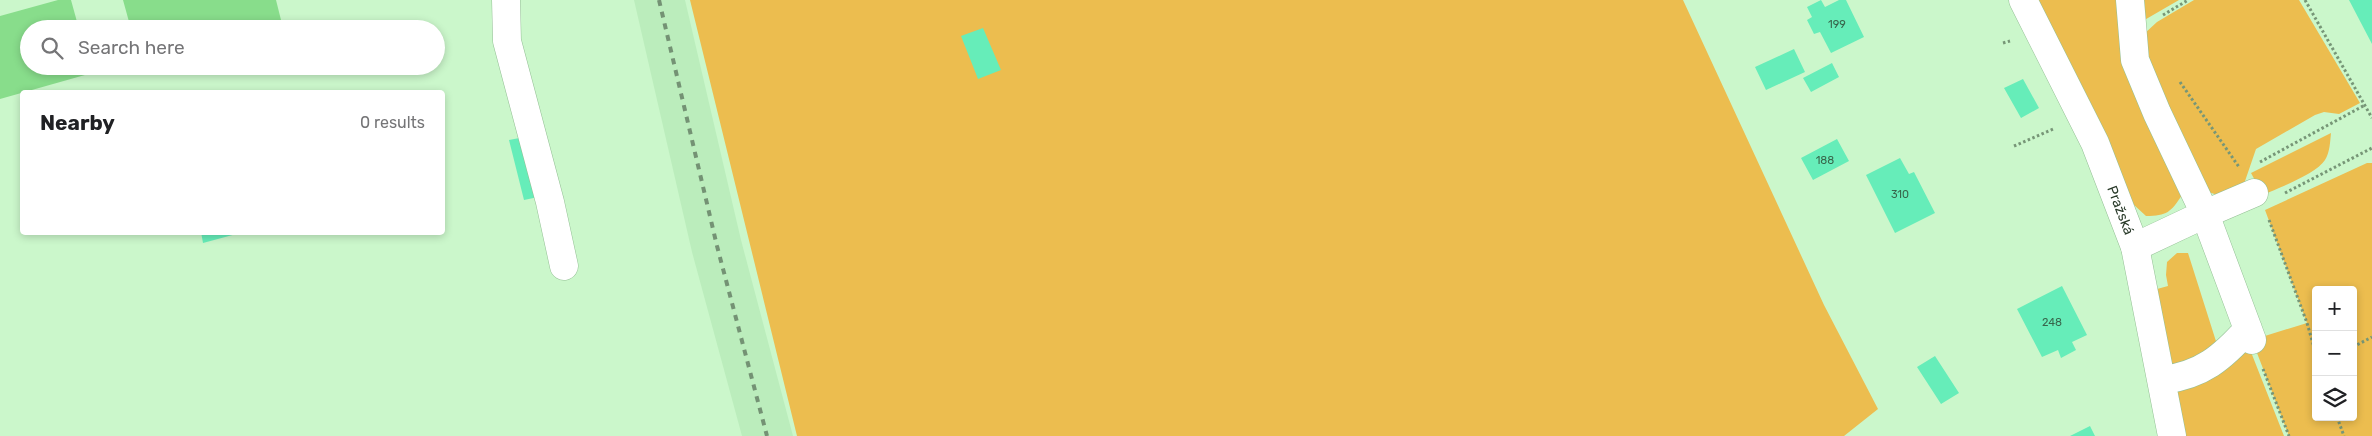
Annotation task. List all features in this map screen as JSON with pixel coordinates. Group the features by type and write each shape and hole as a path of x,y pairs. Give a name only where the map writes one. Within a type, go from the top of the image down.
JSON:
{"street":[{"path":"506,0 507,41 550,202 564,266"},
{"name":"Pražská","path":"2023,0 2095,143 2136,247 2163,380 2172,436"},
{"path":"2130,0 2135,60 2157,113 2205,214 2250,335 2204,368 2181,378 2163,380"},
{"path":"2136,247 2262,185"}],"path":[{"path":"2158,18 2188,0"},
{"path":"2305,0 2372,118"},
{"path":"2262,185 2364,105"},
{"path":"2014,146 2042,135 2058,125"},
{"path":"2262,185 2372,148"},
{"path":"2250,335 2289,436"},
{"path":"2357,345 2372,338"},
{"path":"2338,421 2344,436"}],"shaded area":[{"path":"58,0 71,0 77,20 20,20 20,75 85,75 32,90 20,90 20,93 0,99 0,16"},
{"path":"123,0 276,0 281,20 129,20"},
{"path":"634,0 685,0 741,240 793,436 742,436 692,252"},
{"path":"690,0 1683,0 1824,305 1878,409 1844,436 797,436"},
{"path":"2037,0 2122,0 2182,195 2168,212 2146,216 2133,204"},
{"path":"2135,0 2179,0 2141,22"},
{"path":"2194,0 2299,0 2360,103 2339,114 2324,112 2315,115 2256,149 2244,184 2218,195 2208,192 2153,92 2144,34 2157,22"},
{"path":"2331,133 2328,154 2320,165 2296,180 2263,195 2251,173"},
{"path":"2367,163 2372,163 2372,436 2289,436 2252,340 2307,323 2265,210"},
{"path":"2177,253 2188,253 2221,357 2249,347 2284,436 2184,436 2157,289 2168,286 2166,275 2167,262"}],"building":[{"path":"1821,0 1825,7 1839,0 1846,0 1864,37 1831,53 1820,32 1814,34 1807,20 1812,17 1807,7"},
{"path":"2349,0 2372,0 2372,44"},
{"path":"983,28 1001,70 978,79 961,36"},
{"path":"1794,49 1805,72 1766,90 1755,67"},
{"path":"1832,63 1839,77 1811,92 1803,78"},
{"path":"2023,79 2039,108 2021,118 2004,88"},
{"path":"530,136 543,196 524,200 509,140"},
{"path":"1837,139 1849,161 1813,180 1801,158"},
{"path":"1900,158 1909,174 1914,172 1935,213 1895,233 1866,175"},
{"path":"202,235 233,235 203,243"},
{"path":"2062,286 2087,335 2072,342 2076,350 2061,358 2058,350 2042,357 2017,309"},
{"path":"1935,356 1959,393 1941,404 1917,367"},
{"path":"2090,426 2095,436 2070,436"}],"railway":[{"path":"659,0 717,246 767,436"}]}
